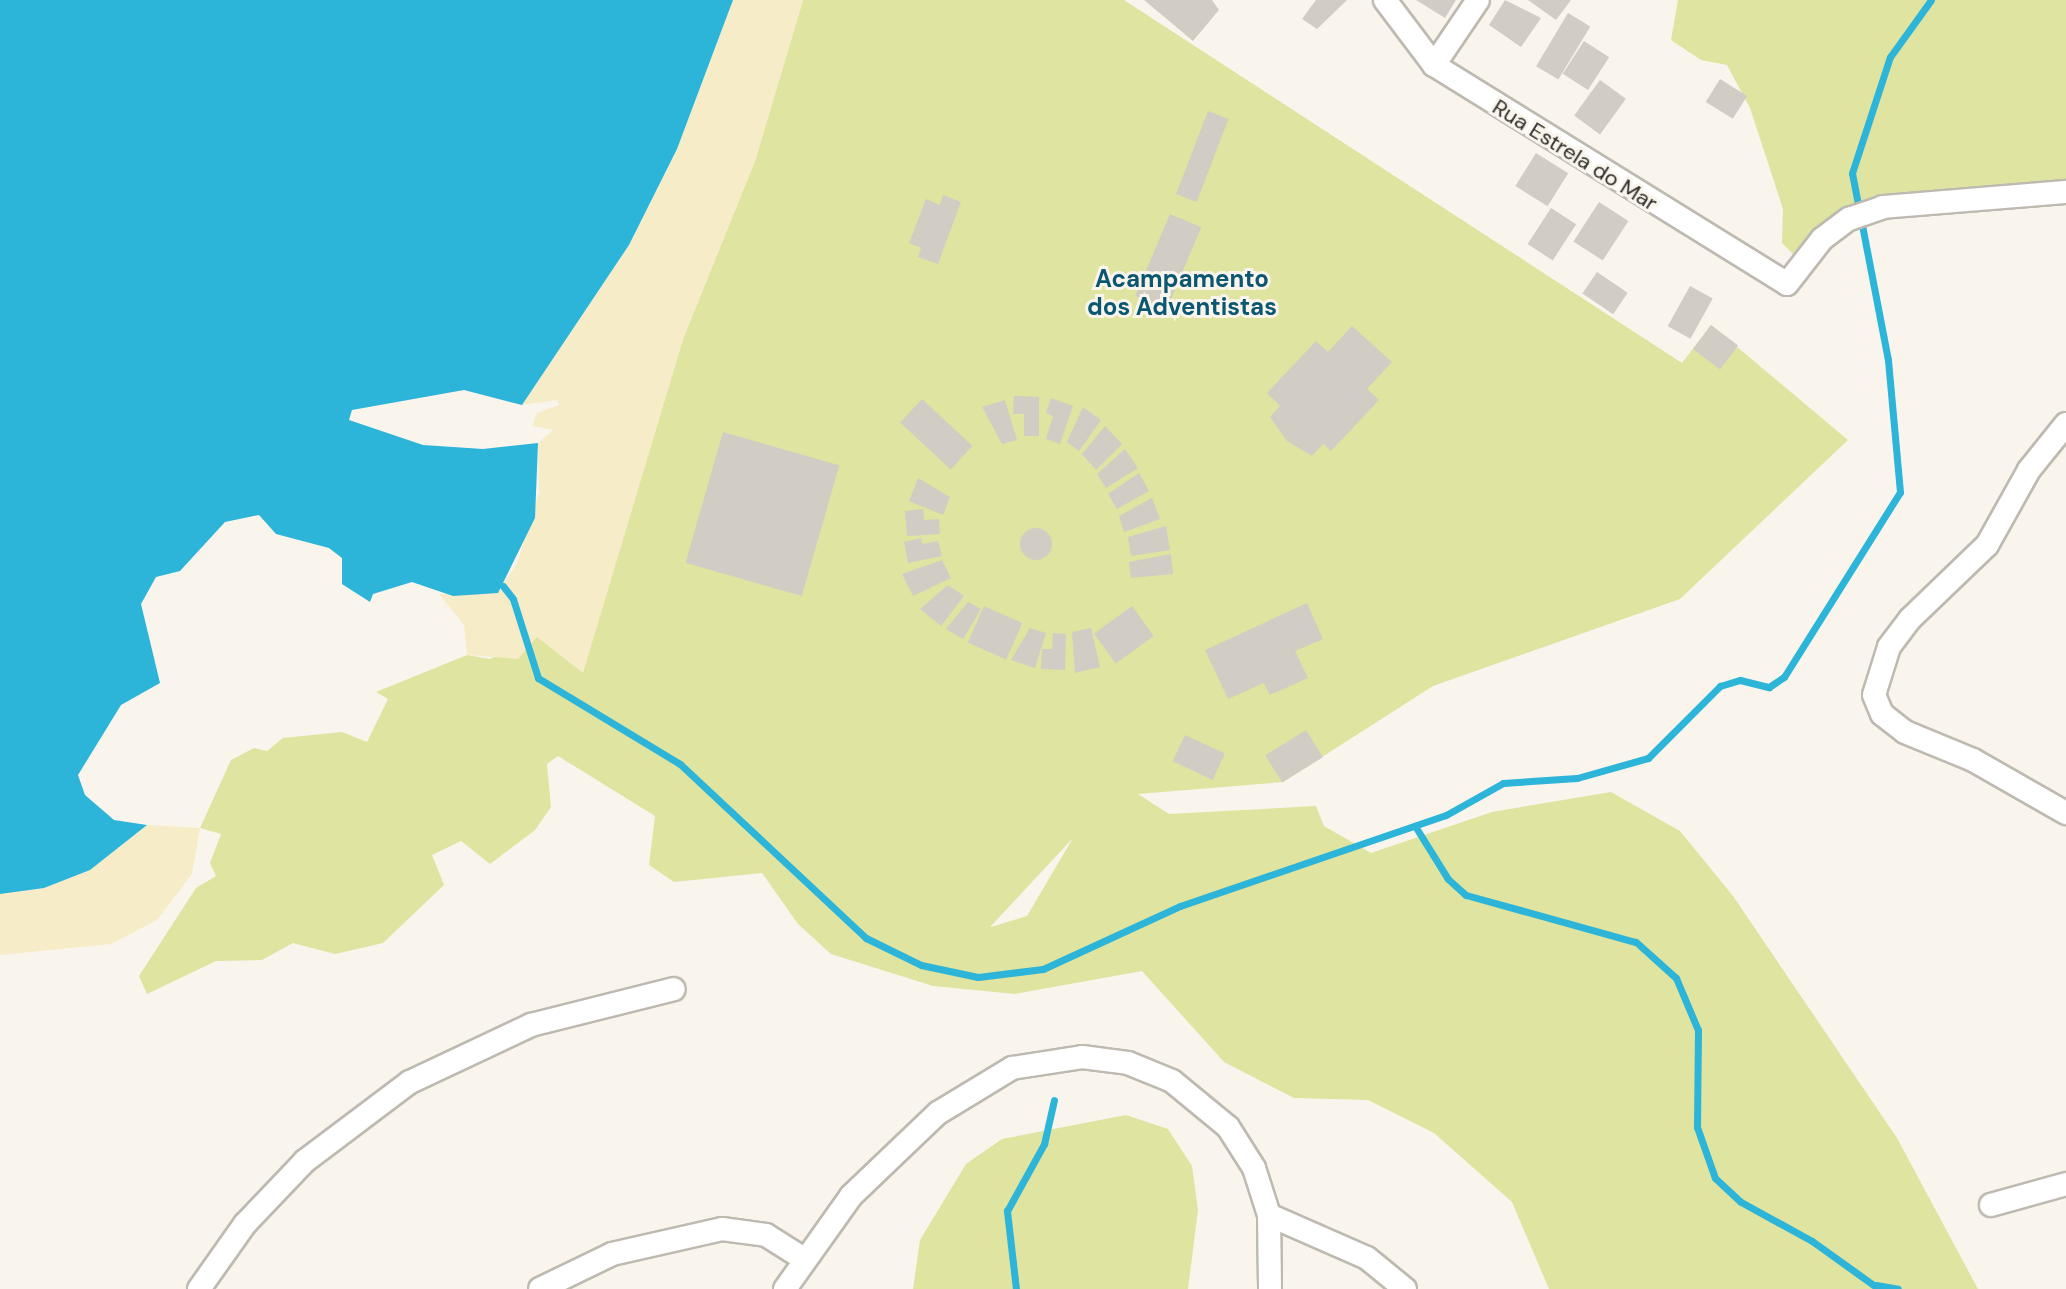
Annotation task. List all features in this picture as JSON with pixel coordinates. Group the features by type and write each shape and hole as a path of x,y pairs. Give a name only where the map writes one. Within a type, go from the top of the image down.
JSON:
{"street":[{"name":"Rua Estrela do Mar","path":"1385,0 1434,65 1787,284 1822,239 1849,219 1883,207 2066,192"},
{"path":"1434,65 1478,0"},
{"path":"2063,806 1905,732 1882,714 1874,695 1889,647 1910,619 1987,545 2029,470 2066,424"},
{"path":"199,1289 245,1224 305,1161 410,1082 531,1025 674,989"},
{"path":"785,1289 804,1259 877,1167 938,1113 991,1077 1058,1058 1128,1063 1193,1094 1242,1147 1269,1215 1270,1289"},
{"path":"1991,1205 2066,1184"},
{"path":"1269,1215 1367,1258 1405,1289"},
{"path":"540,1289 612,1254 722,1229 766,1235 804,1259"}],"green space":[{"path":"803,0 1124,0 1682,363 1711,325 1848,440 1680,599 1433,686 1283,782 1138,794 1169,814 1316,806 1324,826 1371,853 1492,812 1611,792 1680,831 1733,896 1897,1138 1978,1289 1549,1289 1512,1202 1434,1133 1368,1100 1294,1098 1224,1062 1142,971 1015,994 933,986 831,954 798,924 762,873 674,882 649,865 655,816 558,756 547,764 551,807 535,830 490,864 461,841 432,855 444,885 383,943 335,954 293,943 262,960 216,961 147,994 139,976 196,888 216,876 210,863 221,834 200,828 231,760 254,748 267,751 283,738 342,732 367,742 388,699 376,692 467,655 490,659 537,636 583,672 683,339 755,161","holes":["1073,838 1027,916 991,927"]},
{"path":"1678,0 2066,0 2066,186 1893,202 1847,236 1798,259 1782,243 1783,209 1750,108 1727,65 1701,60 1671,40"},
{"path":"1126,1115 1168,1129 1192,1166 1198,1210 1188,1289 913,1289 920,1240 966,1164 1002,1139"}],"sand":[{"path":"733,0 803,0 755,161 683,339 583,673 537,637 518,659 467,655 464,625 439,594 497,593 517,564 539,493 538,443 553,430 532,426 537,413 559,405 557,400 522,405 629,245 677,149"},
{"path":"147,825 200,828 192,874 157,920 111,944 0,955 0,894 44,888 90,870"}],"water":[{"path":"0,0 733,0 677,149 629,245 522,405 464,390 352,410 349,420 423,445 483,449 538,443 535,518 498,593 453,596 412,582 373,594 370,602 342,584 342,558 329,548 276,534 259,515 225,522 180,571 156,577 141,604 160,683 121,705 78,775 85,795 114,820 147,825 90,870 44,888 0,894"}],"building":[{"path":"1144,0 1212,0 1219,10 1193,41"},
{"path":"1316,0 1347,0 1317,29 1302,19"},
{"path":"1416,0 1456,0 1445,18"},
{"path":"1505,0 1541,18 1521,47 1489,25"},
{"path":"1528,0 1571,0 1556,20"},
{"path":"1568,13 1590,26 1558,80 1536,66"},
{"path":"1584,41 1609,57 1588,90 1563,74"},
{"path":"1720,79 1747,96 1733,119 1706,102"},
{"path":"1600,80 1626,99 1600,134 1574,116"},
{"path":"1208,111 1229,119 1197,202 1176,194"},
{"path":"1536,153 1568,173 1548,206 1515,186"},
{"path":"943,195 961,202 938,264 918,257 921,248 909,243 926,199 940,205"},
{"path":"1599,202 1628,221 1603,260 1573,241"},
{"path":"1551,208 1576,224 1553,260 1528,244"},
{"path":"1170,214 1201,227 1167,309 1135,296"},
{"path":"1597,272 1628,293 1613,314 1582,294"},
{"path":"1690,286 1713,299 1690,339 1668,326"},
{"path":"1711,325 1738,345 1720,369 1693,349"},
{"path":"1352,326 1392,362 1367,389 1379,400 1331,451 1323,444 1312,456 1287,441 1270,417 1280,406 1267,393 1316,341 1328,352"},
{"path":"1014,396 1039,397 1039,436 1024,436 1024,414 1013,414"},
{"path":"1051,398 1073,406 1060,444 1046,439 1053,416 1046,413"},
{"path":"922,399 972,446 951,469 900,422"},
{"path":"1005,400 1017,440 1002,444 982,407"},
{"path":"1083,407 1101,420 1079,451 1067,442"},
{"path":"1105,426 1122,444 1096,470 1082,454"},
{"path":"723,432 839,465 802,596 686,563"},
{"path":"1125,449 1138,468 1106,488 1097,474"},
{"path":"1139,473 1149,491 1117,509 1108,494"},
{"path":"918,478 950,497 943,515 909,501"},
{"path":"1152,498 1160,519 1124,532 1119,516"},
{"path":"923,509 924,520 939,519 940,534 907,536 905,511"},
{"path":"1166,526 1170,550 1131,556 1128,537"},
{"path":"1036,528 1047,533 1052,544 1047,555 1036,560 1025,555 1020,544 1025,533"},
{"path":"921,538 922,544 938,541 942,556 908,563 904,542"},
{"path":"1171,554 1173,574 1131,578 1129,562"},
{"path":"942,560 951,578 913,596 902,574"},
{"path":"948,585 964,596 941,626 920,609"},
{"path":"968,602 981,609 963,639 946,629"},
{"path":"1307,603 1323,639 1295,651 1308,678 1270,695 1264,683 1228,699 1205,650"},
{"path":"984,606 1022,623 1006,660 968,643"},
{"path":"1132,606 1154,636 1116,664 1094,634"},
{"path":"1030,628 1046,633 1035,668 1011,660"},
{"path":"1091,628 1100,667 1075,673 1072,632"},
{"path":"1053,633 1066,634 1065,670 1041,669 1042,649 1052,649"},
{"path":"1306,730 1323,757 1282,783 1265,755"},
{"path":"1185,735 1225,754 1213,780 1173,761"}],"waterway":[{"path":"503,586 513,599 538,678 680,764 866,938 921,965 978,977 1043,969 1180,906 1446,815 1503,783 1577,778 1648,758 1720,686 1740,680 1769,687 1784,677 1900,492 1888,360 1852,173 1890,57 1931,0"},
{"path":"1415,826 1448,879 1466,895 1636,942 1676,978 1698,1030 1697,1127 1715,1178 1741,1202 1812,1241 1879,1289"},
{"path":"1016,1289 1007,1211 1044,1144 1054,1100"},
{"path":"1876,1285 1898,1289"}],"district":[{"name":"Acampamento dos Adventistas","path":"1182,293"}]}
